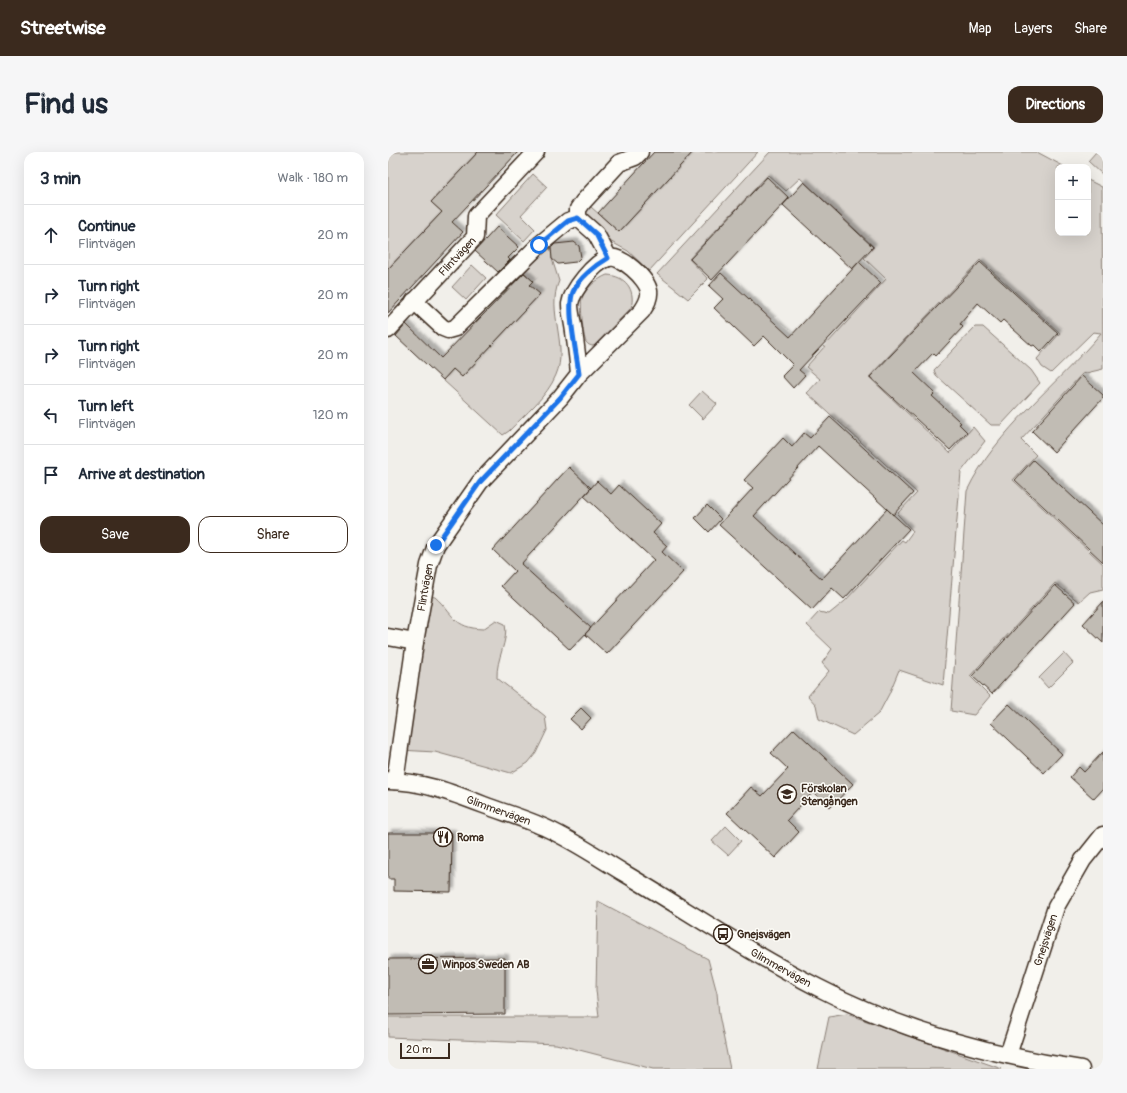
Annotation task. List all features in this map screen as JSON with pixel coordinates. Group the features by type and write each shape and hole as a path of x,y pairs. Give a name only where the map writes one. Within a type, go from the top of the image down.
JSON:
{"street":[{"name":"Flintvägen","path":"388,330 475,237 476,216 536,152"},
{"path":"579,374 570,304 574,292 583,280 599,264 608,258 596,234 578,218 578,209 619,163 635,157 640,152"},
{"path":"414,301 443,328 448,330 454,328 539,245 568,221 578,218"},
{"name":"Flintvägen","path":"392,781 429,564 436,545 480,482 560,398 579,374 642,311 647,302 649,292 646,283 639,275 617,258 608,258"},
{"path":"388,638 415,642"},
{"name":"Glimmervägen","path":"392,781 426,786 462,797 520,817 549,829 679,906 756,954 818,988 906,1026 941,1038 1081,1069"},
{"name":"Gnejsvägen","path":"1008,1054 1056,907 1083,860 1103,835"}],"shaded area":[{"path":"388,152 478,152 431,202 442,212 388,269"},
{"path":"693,152 758,152 649,271 628,251 604,238 586,219 587,205 619,232"},
{"path":"770,152 1037,152 1059,164 1055,164 1055,236 1091,236 1091,182 1102,187 1103,369 1082,374 1021,440 1036,455 1013,480 1103,564 1103,589 1090,592 1079,602 1055,583 970,676 990,696 974,715 951,711 967,491 979,469 994,448 1029,408 1101,333 1093,332 1051,373 1042,367 1037,359 1060,333 980,260 869,377 950,453 973,427 985,441 961,472 943,685 899,670 879,713 853,735 819,719 816,705 808,696 829,671 822,663 832,649 807,625 819,612 829,614 845,601 902,540 905,542 913,531 897,514 917,493 807,393 820,379 806,367 886,279 864,258 874,247 800,178 786,191 768,175 689,259 708,279 688,299 657,274"},
{"path":"1096,152 1103,152 1103,175 1088,161"},
{"path":"533,174 547,187 521,215 535,229 524,241 496,215"},
{"path":"551,248 552,259 559,281 555,304 560,352 559,364 556,375 547,391 509,431 503,435 443,380 453,369 462,377 539,295 529,285 533,281 523,271"},
{"path":"472,265 486,278 466,300 452,287"},
{"path":"607,275 619,278 628,285 632,295 631,308 594,346 592,346 586,342 584,334 581,302 586,291 592,284"},
{"path":"975,327 983,327 1031,370 1040,383 1001,425 991,425 936,375 934,370"},
{"path":"702,391 717,404 703,419 689,405"},
{"path":"423,595 435,597 455,619 466,626 483,629 496,620 505,624 505,637 498,664 497,678 545,716 547,730 536,753 528,763 511,773 435,752 400,750"},
{"path":"1064,653 1073,663 1048,688 1039,678"},
{"path":"726,826 741,841 728,855 712,841"},
{"path":"598,901 708,959 717,993 719,1015 730,1069 653,1069 556,1044 388,1037 388,1017 599,1017 596,990"},
{"path":"847,1014 1002,1069 818,1069 829,1017"}],"building":[{"path":"478,152 518,152 452,222 463,232 388,313 388,269 442,212 431,202"},
{"path":"654,152 693,152 619,232 598,213"},
{"path":"767,177 789,198 712,280 690,259"},
{"path":"804,182 873,247 852,269 783,205"},
{"path":"497,227 519,247 508,258 510,260 498,272 475,251"},
{"path":"574,242 579,246 581,257 576,262 558,264 552,259 551,248 555,244"},
{"path":"859,262 881,283 799,370 805,375 793,388 782,376 793,365 764,336 754,346 714,308 723,299 709,286 721,273 790,337"},
{"path":"980,262 1058,333 1041,352 1034,345 1032,346 1003,320 1000,323 978,303 960,324 963,327 936,356 933,353 914,373 935,393 932,396 961,423 959,424 967,432 950,450 870,377"},
{"path":"524,273 533,281 529,285 540,294 462,377 453,369 443,380 396,336 406,324 441,358"},
{"path":"1082,376 1103,395 1103,398 1054,452 1032,431"},
{"path":"830,417 913,493 893,515 909,529 844,599 832,588 812,610 719,525 753,488 744,480 783,438 792,447 804,433 810,438","holes":["818,446 887,509 822,579 754,516"]},
{"path":"1033,460 1103,525 1103,562 1015,480"},
{"path":"569,467 591,488 521,564 591,628 570,650 501,586 515,571 493,550"},
{"path":"597,481 611,494 619,485 661,524 653,533 667,546 662,552 683,572 607,654 585,634 654,560 584,496"},
{"path":"707,505 721,519 709,532 695,518"},
{"path":"1055,585 1075,603 992,694 972,676"},
{"path":"1103,602 1103,643 1083,624"},
{"path":"1009,704 1062,754 1044,773 991,723"},
{"path":"581,708 591,718 581,729 570,719"},
{"name":"Förskolan Stengången","path":"794,729 853,784 830,808 813,792 787,820 799,832 775,858 727,813 751,787 762,796 788,769 771,753"},
{"path":"1103,752 1103,789 1094,799 1070,777 1079,767 1084,772"},
{"path":"388,833 452,833 451,892 394,891 394,879 388,879"},
{"path":"505,958 505,1014 388,1015 388,959"}],"place":[{"name":"Förskolan Stengången","path":"787,794"},
{"name":"Roma","path":"443,837"},
{"name":"Gnejsvägen","path":"723,934"},
{"name":"Winpos Sweden AB","path":"428,964"}],"route":[{"path":"436,545 480,482 560,398 579,374 577,347 570,304 574,292 583,280 599,264 608,258 596,234 578,218 568,221 539,245"}]}
